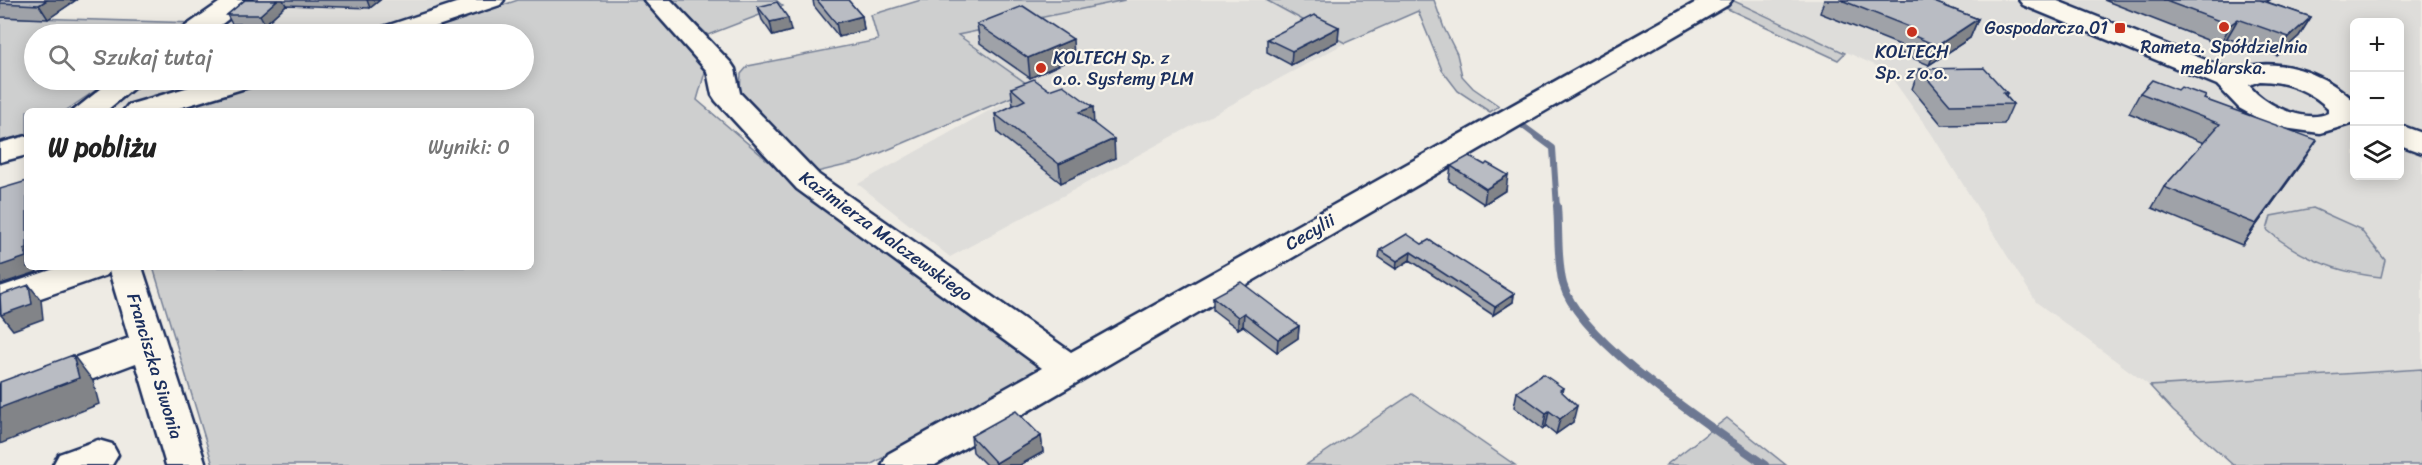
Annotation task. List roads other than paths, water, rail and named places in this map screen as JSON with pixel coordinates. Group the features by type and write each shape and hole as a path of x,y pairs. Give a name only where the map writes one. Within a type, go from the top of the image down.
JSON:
{"street":[{"path":"206,24 240,0"},
{"path":"419,24 492,0"},
{"name":"Kazimierza Malczewskiego","path":"657,0 721,69 726,95 808,182 1069,369"},
{"name":"Cecylii","path":"902,465 1719,0"},
{"path":"2032,0 2242,79 2271,74 2304,81 2332,95 2347,118 2307,123 2272,114 2244,99 2242,79"},
{"path":"92,108 116,90"},
{"path":"148,108 208,90"},
{"path":"2404,136 2422,146"},
{"path":"2404,141 2422,146"},
{"path":"0,153 24,146"},
{"path":"0,300 86,270"},
{"name":"Franciszka Siwonia","path":"126,270 147,345 186,465"},
{"path":"0,400 147,345"}],"waterway":[{"path":"1519,123 1553,148 1557,208"},
{"path":"1557,206 1559,256 1563,284 1574,307 1594,332 1651,383 1765,465"}],"place":[{"name":"Rameta. Spółdzielnia meblarska.","path":"2224,27"},
{"name":"Gospodarcza 01","path":"2120,28"},
{"name":"KOLTECH Sp. z o.o.","path":"1912,32"},
{"name":"KOLTECH Sp. z o.o. Systemy PLM","path":"1041,68"}]}
